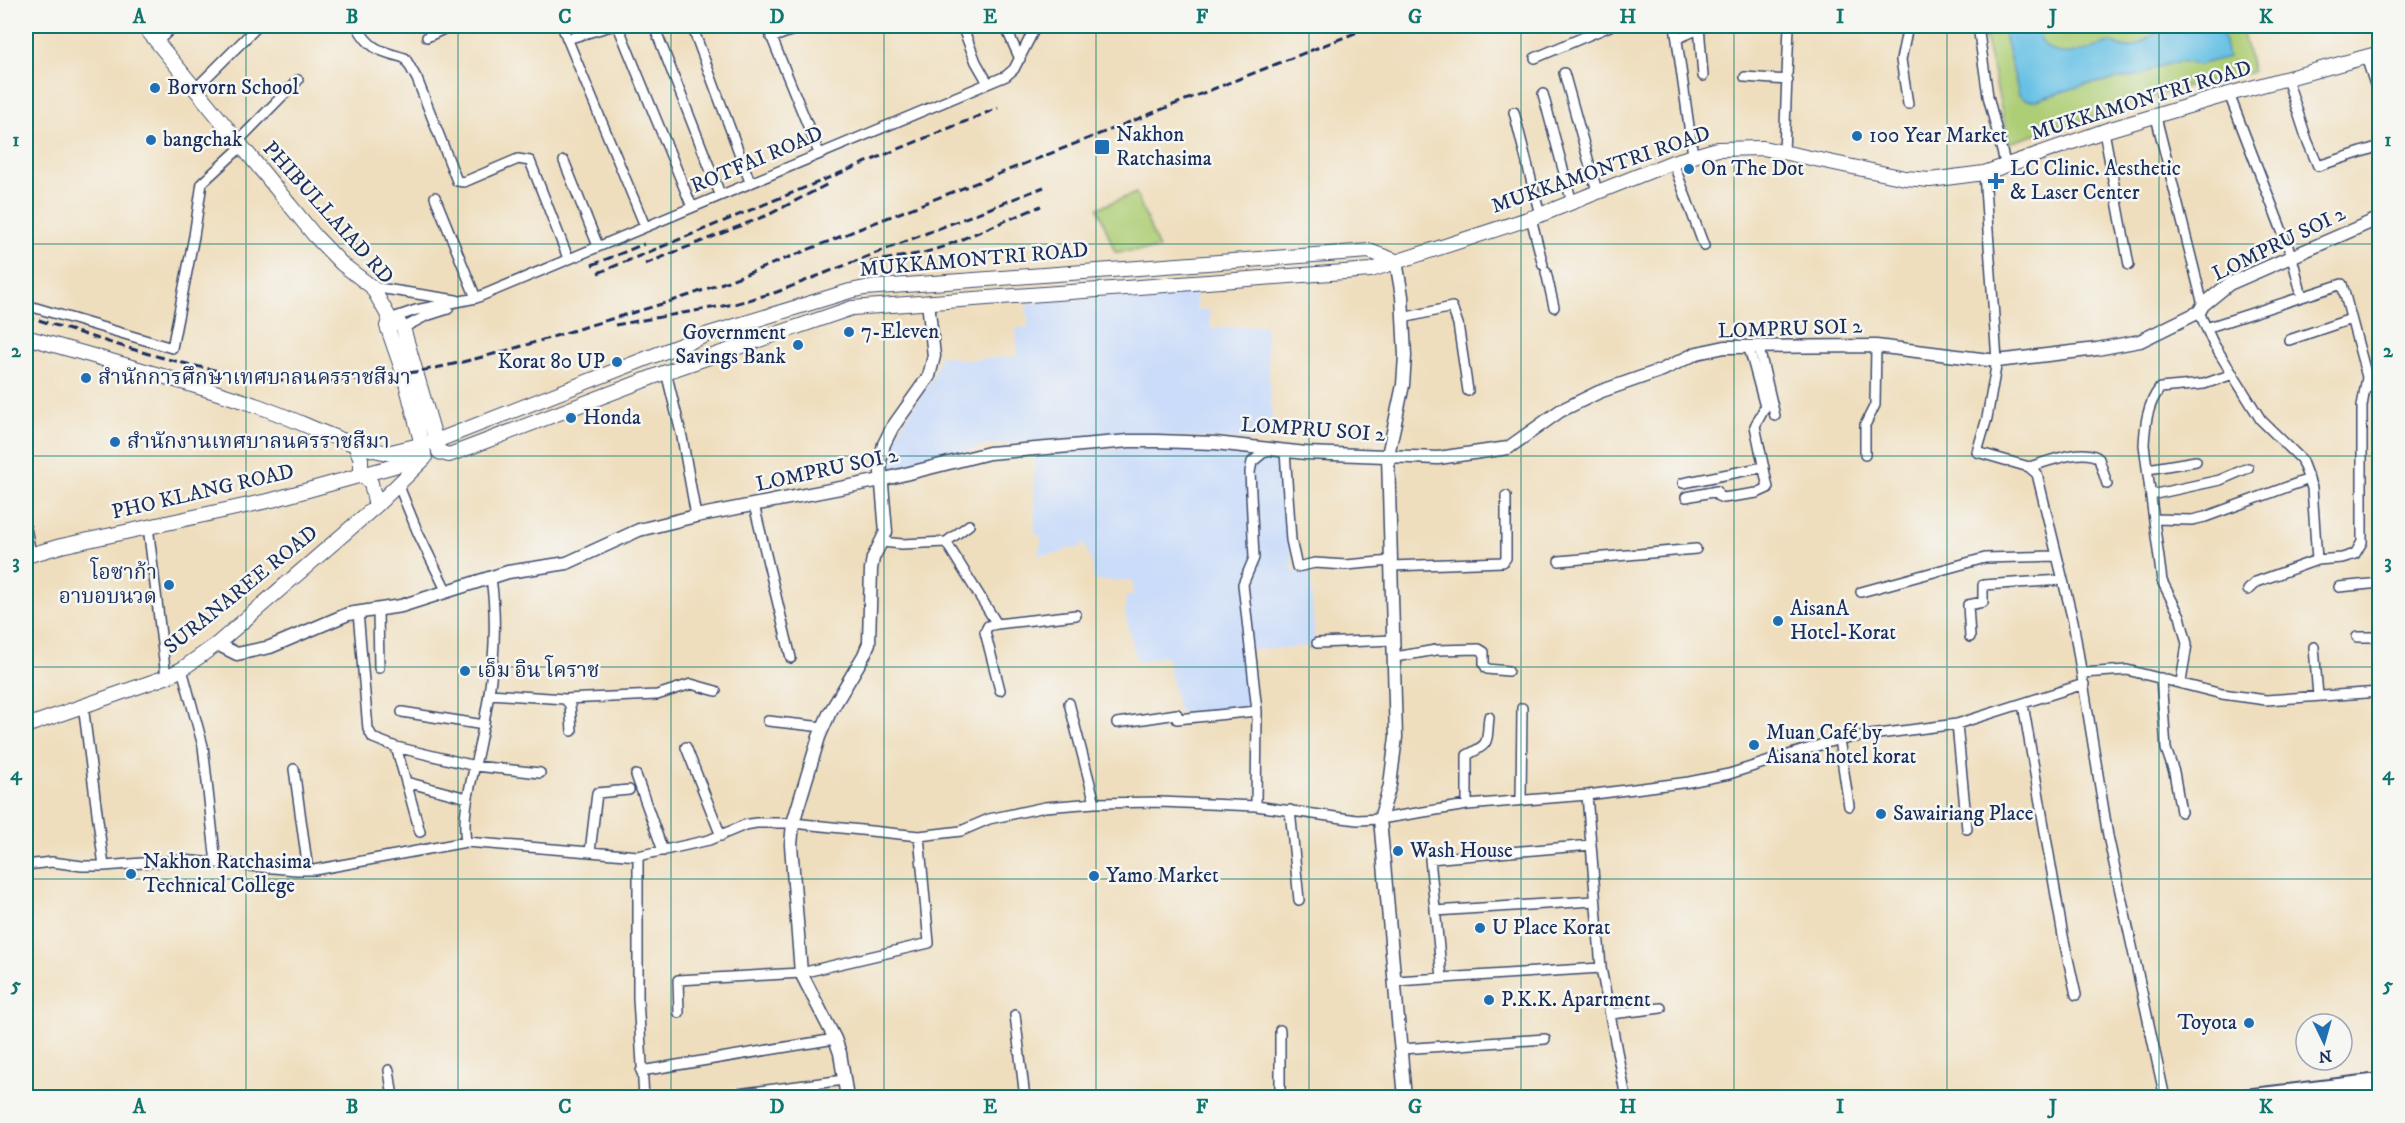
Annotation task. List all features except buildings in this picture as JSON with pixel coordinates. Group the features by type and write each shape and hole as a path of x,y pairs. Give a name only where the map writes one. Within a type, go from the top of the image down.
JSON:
{"highway":[{"path":"2245,1098 2379,1082"}],"main road":[{"name":"PHIBULLAIAD RD","path":"144,26 315,236 342,264 372,287 390,319 399,323 403,328"},
{"name":"MUKKAMONTRI ROAD","path":"437,447 448,455 666,372 852,308 1371,270 1535,216 1673,162 1718,149 1744,147 1784,152 1905,178 1930,180 1984,173 2104,131 2373,55"},
{"name":"MUKKAMONTRI ROAD","path":"437,447 709,334 865,288 920,286 1369,251 1396,261"},
{"path":"920,286 928,302"},
{"name":"PHIBULLAIAD RD","path":"390,319 387,326 404,375 423,451"},
{"path":"26,337 214,391 355,445 387,453 423,451 437,447 403,328"},
{"path":"709,334 716,355"},
{"path":"355,445 361,459 362,476 371,483 376,506"},
{"name":"PHO KLANG ROAD","path":"28,555 148,526 272,500 362,476 423,451"},
{"name":"SURANAREE ROAD","path":"26,726 166,677 182,669 217,644 376,506 398,484 423,451"}],"street":[{"path":"156,43 174,26"},
{"path":"194,90 258,26"},
{"path":"357,26 364,39 373,47 383,53 405,58 417,79 457,182 464,182 518,159 530,161 568,258"},
{"path":"427,37 450,26"},
{"path":"562,26 645,226"},
{"path":"567,39 611,26"},
{"path":"618,26 692,207"},
{"path":"654,26 720,194"},
{"path":"692,26 750,182"},
{"path":"767,26 819,153"},
{"path":"771,38 804,26"},
{"path":"962,26 987,84"},
{"path":"1005,26 1020,59"},
{"name":"ROTFAI ROAD","path":"403,328 426,316 460,306 568,258 1006,76 1020,59 1036,26"},
{"path":"1535,58 1610,26"},
{"path":"1675,26 1693,155"},
{"path":"1784,152 1790,26"},
{"path":"1908,26 1900,60 1908,104"},
{"path":"1977,26 1989,96 2006,167"},
{"path":"1678,38 1699,27 1703,76"},
{"path":"2373,55 2379,100"},
{"path":"1564,73 1597,191"},
{"path":"1745,77 1788,80"},
{"path":"2287,79 2318,166 2379,146"},
{"path":"26,305 172,348 202,183 298,80"},
{"path":"1544,94 1572,203"},
{"path":"2229,94 2292,257 2302,297"},
{"path":"1514,112 1544,268 1554,307"},
{"path":"2156,117 2206,328 2261,420 2301,459 2312,489 2317,560"},
{"path":"2104,131 2129,265"},
{"path":"564,161 598,246"},
{"path":"1673,162 1704,246"},
{"path":"1984,173 1997,361 1987,418 1977,452 2029,467 2037,474 2083,673 2109,836 2166,1098"},
{"path":"372,287 471,300 435,197"},
{"name":"LOMPRU SOI 2","path":"217,644 237,654 270,647 358,612 401,606 527,568 567,563 639,530 696,516 881,480 989,453 1129,441 1215,443 1285,451 1438,458 1508,448 1560,411 1599,392 1662,370 1698,353 1725,347 1876,346 1997,361 2097,349 2140,341 2201,309 2229,284 2379,218"},
{"path":"1396,261 1405,356 1403,385 1388,455 1395,657 1395,758 1380,819 1405,1098"},
{"path":"2206,328 2342,285 2367,377 2362,405 2362,542 2355,554 2342,558 2317,560 2256,582 2248,590"},
{"name":"ROTFAI ROAD","path":"390,319 416,310 471,300"},
{"path":"847,1098 835,1038 801,973 791,868 793,823 824,727 869,643 871,568 873,558 886,532 880,461 884,444 892,428 929,376 934,356 928,302"},
{"path":"1403,318 1452,307 1458,324 1468,391"},
{"path":"2289,340 2351,319"},
{"path":"1865,455 1865,425 1875,405 1876,346"},
{"path":"1754,348 1775,416"},
{"path":"1686,497 1717,491 1718,496 1723,498 1763,491 1768,488 1755,426 1764,403 1754,348"},
{"path":"666,372 682,437 696,516"},
{"path":"2181,682 2187,644 2180,616 2162,581 2144,445 2145,423 2154,396 2160,388 2204,384 2233,374"},
{"path":"2365,388 2379,385"},
{"path":"1256,806 1257,711 1243,585 1254,558 1250,472 1252,462 1270,448"},
{"path":"1285,451 1291,540 1297,567 1315,562 1346,565 1503,562 1506,558 1506,496"},
{"path":"2029,467 2068,456 2089,453 2099,459 2107,484"},
{"path":"2148,469 2196,461"},
{"path":"1683,483 1764,468"},
{"path":"2151,495 2220,480 2248,468"},
{"path":"2154,519 2192,520 2205,517 2309,479"},
{"path":"398,484 418,533 447,592"},
{"path":"754,505 791,658"},
{"path":"882,542 902,544 946,542 969,525"},
{"path":"148,526 166,677"},
{"path":"26,528 28,555"},
{"path":"946,542 950,545 997,624"},
{"path":"1559,561 1696,549"},
{"path":"1861,592 1985,558 2056,556"},
{"path":"465,842 464,823 467,798 476,766 489,694 495,627 491,578"},
{"path":"1970,637 1968,605 1983,602 1983,585 2063,580"},
{"path":"2339,587 2379,583"},
{"path":"378,610 379,668"},
{"path":"358,612 368,729 373,738 378,742 396,747 476,766 540,773"},
{"path":"1000,690 985,632 988,626 1076,615"},
{"path":"2357,637 2379,636"},
{"path":"1317,643 1394,640"},
{"path":"2314,647 2318,696"},
{"path":"1395,657 1436,650 1479,648 1484,652 1484,664 1487,669 1508,671"},
{"path":"182,669 203,746 216,863"},
{"path":"2083,673 2127,670 2222,694 2266,700 2364,695 2379,692"},
{"path":"2162,678 2166,749 2175,779 2181,812"},
{"path":"489,694 566,699 657,694 691,684 716,691"},
{"path":"26,865 52,862 104,866 181,860 308,870 465,842 638,856 720,836 745,825 793,823 919,836 961,831 989,819 1045,807 1095,803 1160,802 1256,806 1357,820 1380,819 1467,805 1587,795 1689,782 1719,776 1839,739 1957,724 2084,684"},
{"path":"566,699 570,705 572,731"},
{"path":"1069,703 1095,803"},
{"path":"2023,704 2063,936 2076,996"},
{"path":"83,705 104,866"},
{"path":"1521,799 1522,708"},
{"path":"1117,723 1177,716 1257,711"},
{"path":"402,712 484,725"},
{"path":"1467,805 1467,755 1486,744 1489,717"},
{"path":"768,721 824,727"},
{"path":"1957,724 1967,829"},
{"path":"1839,739 1849,806"},
{"path":"396,747 420,832"},
{"path":"686,747 720,836"},
{"path":"294,769 308,870"},
{"path":"636,775 663,851"},
{"path":"406,782 467,798"},
{"path":"590,852 597,793 629,790"},
{"path":"1587,795 1601,968 1626,1098"},
{"path":"1290,810 1299,900"},
{"path":"680,1013 678,980 801,973 929,943 919,836"},
{"path":"1442,978 1430,859 1591,845"},
{"path":"638,856 638,998 644,1098"},
{"path":"1435,911 1594,901"},
{"path":"1396,981 1601,968"},
{"path":"1611,1014 1661,1008"},
{"path":"1015,1015 1025,1098"},
{"path":"1280,1030 1280,1098"},
{"path":"641,1071 835,1038"},
{"path":"1402,1049 1545,1040"},
{"path":"389,1070 393,1098"},
{"path":"706,1098 844,1080"}],"shaded area":[{"path":"1195,289 1197,310 1209,309 1211,329 1265,325 1274,441 1137,435 987,445 885,475 892,441 934,375 940,355 967,360 1018,356 1016,328 1029,327 1026,303"},
{"path":"1146,447 1216,448 1282,456 1293,571 1310,567 1315,646 1245,650 1252,707 1183,715 1177,706 1167,656 1137,662 1125,614 1126,596 1133,595 1133,580 1094,581 1092,563 1083,542 1080,548 1064,549 1064,553 1038,555 1042,537 1035,533 1034,453"}],"green space":[{"path":"1983,26 2241,26 2253,72 2182,88 2009,143"},
{"path":"1136,193 1159,249 1115,252 1098,208"}],"water":[{"path":"2002,26 2039,26 2040,38 2047,48 2055,52 2074,53 2112,42 2131,48 2155,34 2170,29 2215,26 2222,28 2228,57 2198,65 2180,61 2157,67 2141,75 2084,85 2037,100 2026,100 2019,95"}],"railway":[{"path":"26,316 138,351 254,377 293,381 331,381 426,370 550,338 713,287 1373,26"},
{"path":"598,273 998,108"},
{"path":"645,264 770,214 828,184"},
{"path":"615,325 734,304 777,292 1044,187"},
{"path":"870,262 923,253 943,247 1041,206"},
{"path":"592,265 644,244"}],"place":[{"name":"Borvorn School","path":"155,88"},
{"name":"100 Year Market","path":"1857,136"},
{"name":"bangchak","path":"151,140"},
{"name":"Nakhon Ratchasima","path":"1102,147"},
{"name":"On The Dot","path":"1689,169"},
{"name":"LC Clinic. Aesthetic & Laser Center","path":"1996,181"},
{"name":"7-Eleven","path":"849,332"},
{"name":"Government Savings Bank","path":"798,345"},
{"name":"Korat 80 UP","path":"617,362"},
{"name":"สำนักการศึกษาเทศบาลนครราชสีมา","path":"86,378"},
{"name":"Honda","path":"571,418"},
{"name":"สำนักงานเทศบาลนครราชสีมา","path":"115,442"},
{"name":"โอซาก้า อาบอบนวด","path":"169,585"},
{"name":"AisanA Hotel-Korat","path":"1778,621"},
{"name":"เอ็ม อิน โคราช","path":"465,671"},
{"name":"Muan Café by Aisana hotel korat","path":"1754,745"},
{"name":"Sawairiang Place","path":"1881,814"},
{"name":"Wash House","path":"1398,851"},
{"name":"Nakhon Ratchasima Technical College","path":"131,874"},
{"name":"Yamo Market","path":"1094,876"},
{"name":"U Place Korat","path":"1480,928"},
{"name":"P.K.K. Apartment","path":"1489,1000"},
{"name":"Toyota","path":"2249,1023"}]}
